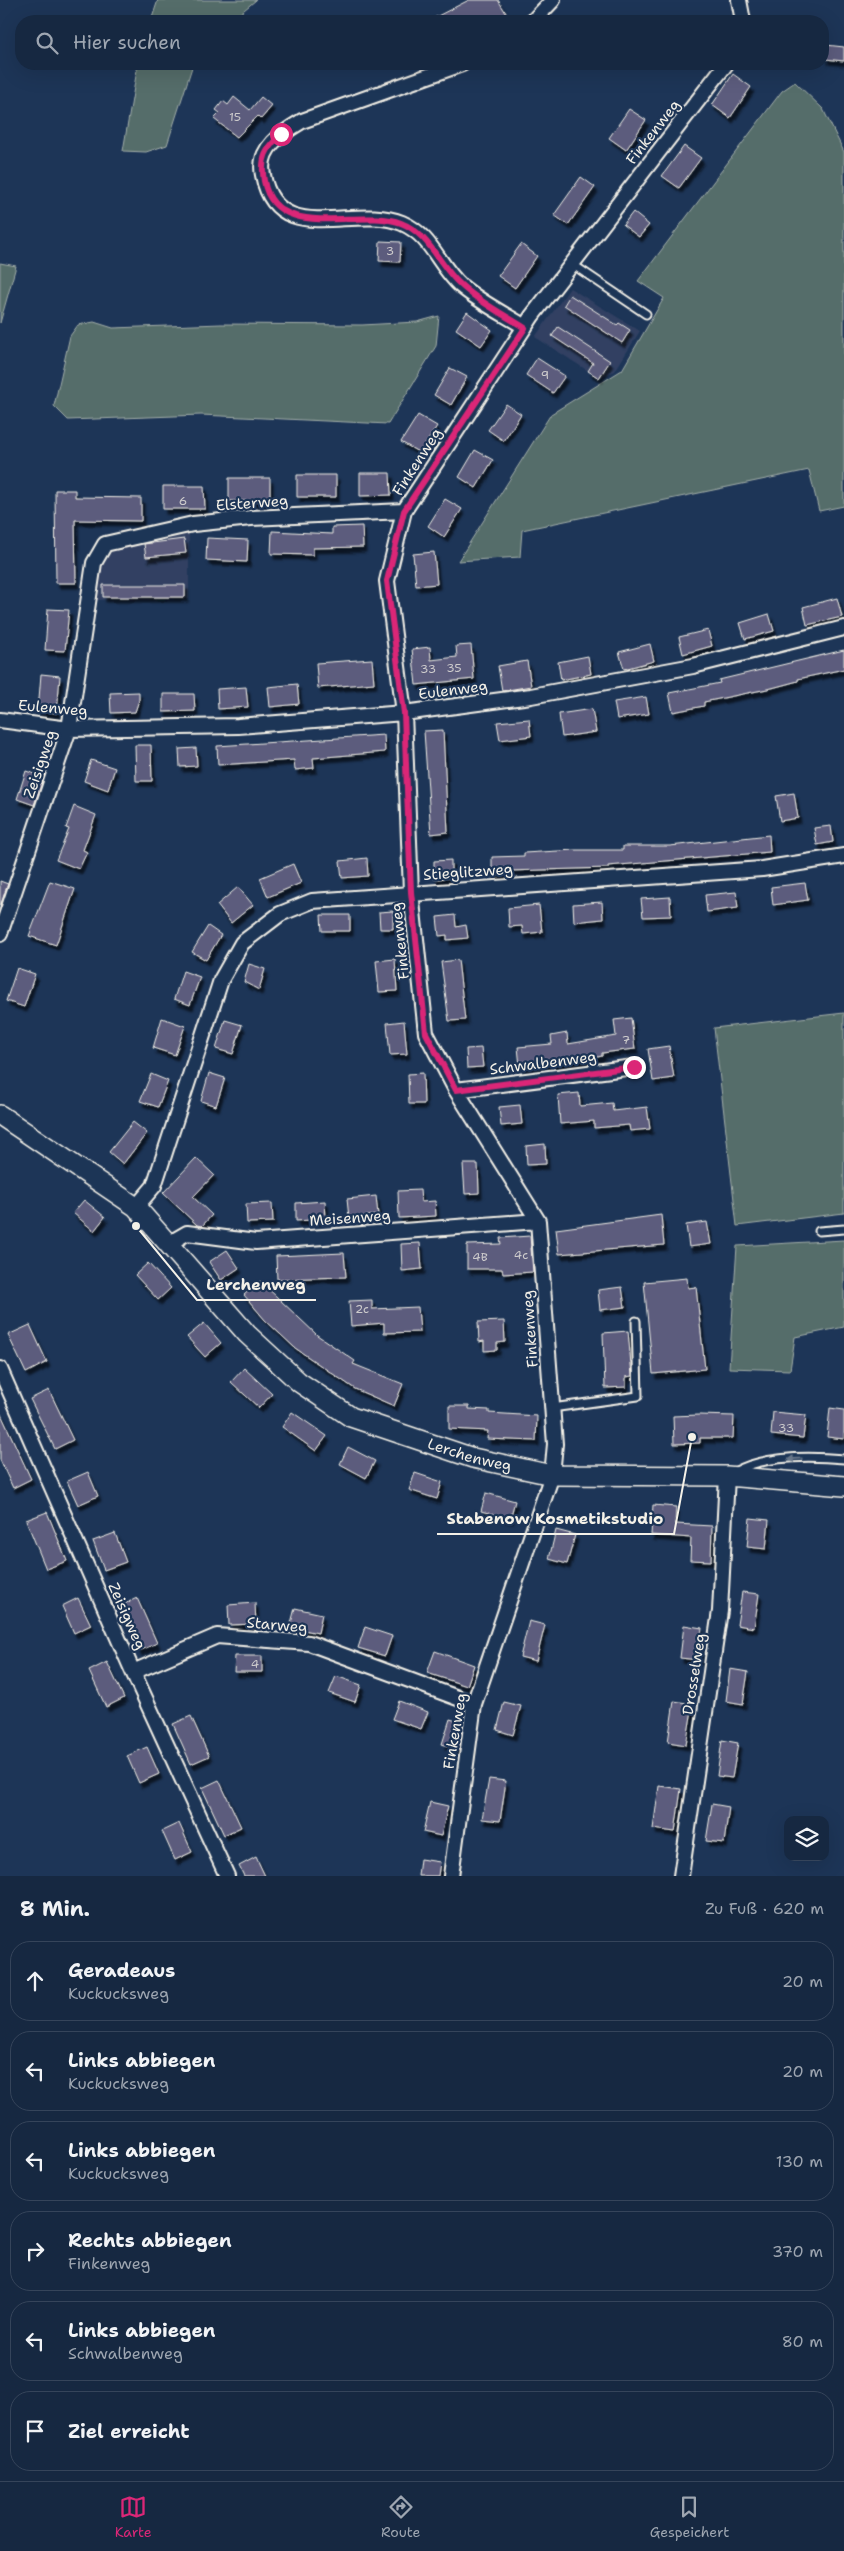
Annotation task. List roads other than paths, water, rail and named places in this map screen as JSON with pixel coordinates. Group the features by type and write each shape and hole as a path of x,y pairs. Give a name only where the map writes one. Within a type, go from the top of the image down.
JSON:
{"street":[{"path":"539,15 553,0"},
{"path":"739,0 742,15"},
{"path":"445,70 302,121 281,134 266,150 262,170 266,191 282,210 301,219 376,218 401,223 428,240 443,266 461,286 525,328"},
{"name":"Finkenweg","path":"451,1876 474,1704 552,1475 555,1444 538,1221 456,1090 426,1033 411,892 404,713 387,581 404,511 525,328 721,70"},
{"name":"Elsterweg","path":"105,544 193,524 251,518 404,511"},
{"name":"Zeisigweg","path":"0,934 69,729 94,563 105,544"},
{"name":"Eulenweg","path":"0,720 69,729 238,726 404,713 531,696 683,668 844,628"},
{"name":"Stieglitzweg","path":"136,1207 154,1186 221,980 242,943 280,914 312,901 411,892 762,869 844,856"},
{"name":"Schwalbenweg","path":"456,1090 634,1067"},
{"name":"Lerchenweg","path":"0,1115 136,1207 247,1334 299,1382 351,1417 473,1458 552,1475 727,1476 844,1486"},
{"name":"Meisenweg","path":"168,1244 187,1233 256,1242 538,1221"},
{"name":"Zeisigweg","path":"0,1369 133,1672 227,1876"},
{"name":"Drosselweg","path":"680,1876 720,1611 727,1476"},
{"name":"Starweg","path":"133,1672 216,1636 309,1643 474,1704"}],"lane":[{"path":"572,264 646,314"},
{"path":"819,1231 844,1230"},
{"path":"552,1408 638,1396 636,1321"},
{"name":"Lerchenweg","path":"727,1476 748,1465 795,1458 844,1459"}],"place":[{"name":"Lerchenweg","path":"136,1226"},
{"name":"Stabenow Kosmetikstudio","path":"692,1437"}]}
